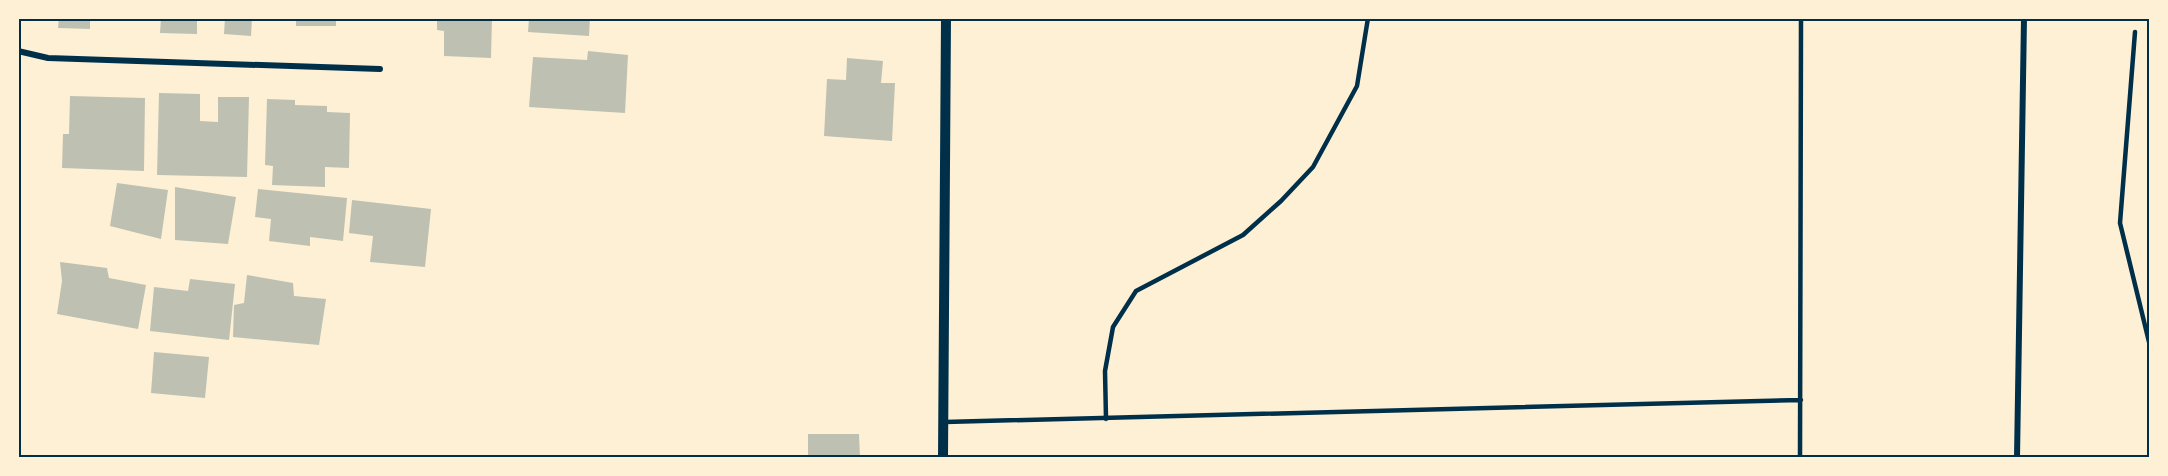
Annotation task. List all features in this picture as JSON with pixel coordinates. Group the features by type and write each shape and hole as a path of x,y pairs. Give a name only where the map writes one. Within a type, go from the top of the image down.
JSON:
{"street":[{"path":"942,458 946,18"},
{"path":"2017,458 2024,18"},
{"path":"18,51 48,58 380,69"}],"lane":[{"path":"1106,419 1105,371 1113,327 1136,291 1243,235 1281,201 1312,167 1357,86 1368,18"},
{"path":"1800,458 1801,18"},
{"path":"2135,32 2120,223 2150,346"},
{"path":"942,422 1801,400"}],"building":[{"path":"59,18 90,18 90,29 58,28"},
{"path":"161,18 197,18 197,34 160,33"},
{"path":"225,18 252,18 251,36 224,34"},
{"path":"296,18 336,18 336,26 296,26"},
{"path":"437,18 492,18 491,58 444,56 444,31 437,30"},
{"path":"529,18 590,18 589,36 528,32"},
{"path":"588,51 628,55 625,113 529,107 533,57 587,60"},
{"path":"847,58 883,61 881,83 895,83 892,141 824,136 827,79 846,80"},
{"path":"159,93 200,94 200,121 218,122 218,97 249,97 247,177 157,175"},
{"path":"70,96 145,98 144,171 62,168 63,134 69,134"},
{"path":"267,99 295,100 295,105 327,106 327,112 350,113 349,168 325,167 325,187 272,185 273,166 265,165"},
{"path":"117,183 168,190 161,239 110,226"},
{"path":"175,187 236,197 228,244 175,240"},
{"path":"258,189 347,198 343,241 310,237 310,246 269,241 271,219 255,217"},
{"path":"352,200 431,209 425,267 370,262 373,236 349,233"},
{"path":"60,262 107,268 109,278 146,285 138,329 57,314 62,281"},
{"path":"247,275 293,283 294,296 326,299 319,345 233,337 234,305 244,303"},
{"path":"190,279 235,284 229,340 150,331 154,287 188,291"},
{"path":"154,352 209,357 205,398 151,393"},
{"path":"808,434 859,434 860,458 808,458"}]}
